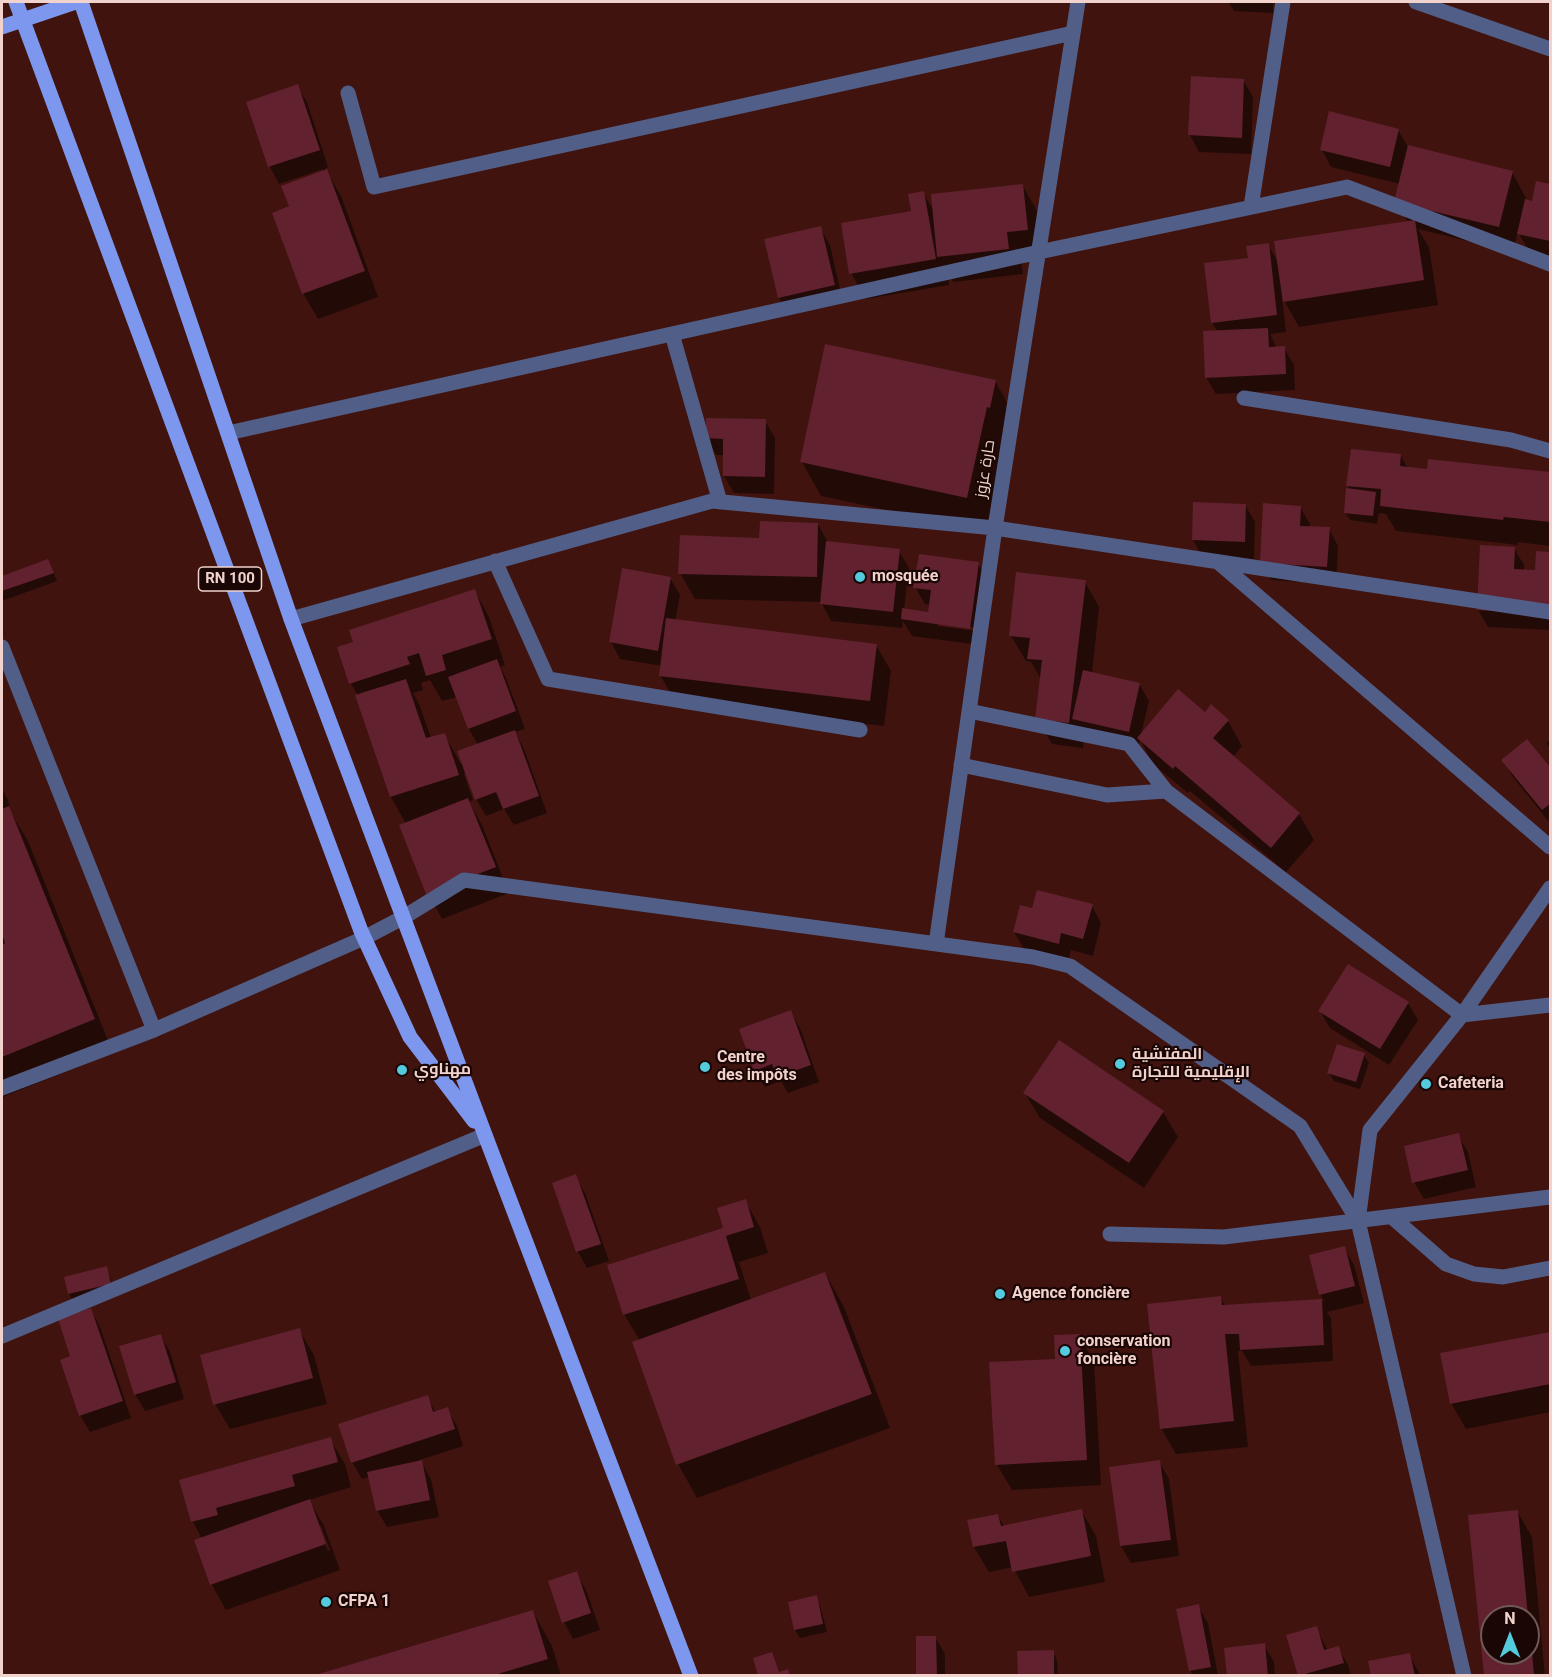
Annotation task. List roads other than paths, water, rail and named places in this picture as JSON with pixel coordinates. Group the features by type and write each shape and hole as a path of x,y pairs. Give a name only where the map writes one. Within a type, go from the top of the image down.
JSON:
{"main road":[{"name":"RN 100","path":"16,2 364,938 410,1037 485,1135"},
{"path":"2,27 76,2"},
{"path":"81,2 291,619 691,1676"}],"street":[{"name":"حارة عزوز","path":"936,944 995,528 1078,2"},
{"path":"1251,207 1284,2"},
{"path":"1416,2 1551,49"},
{"path":"348,93 374,187 1073,33"},
{"path":"228,433 1039,252 1347,187 1551,264"},
{"path":"672,334 720,502"},
{"path":"1244,398 1511,440 1551,451"},
{"path":"291,619 711,501 995,528 1551,612"},
{"path":"495,561 548,678 860,730"},
{"path":"1217,562 1551,847"},
{"path":"2,647 154,1030"},
{"path":"969,711 1128,744 1166,791 1462,1015 1551,1005"},
{"path":"961,765 1107,795 1166,791"},
{"path":"2,1088 154,1030 364,938 404,917 464,880 1034,957 1070,966 1300,1126 1358,1221 1464,1676"},
{"path":"1358,1221 1370,1130 1462,1015 1551,888"},
{"path":"2,1336 485,1135"},
{"path":"1110,1234 1224,1237 1551,1197"},
{"path":"1392,1217 1446,1264 1474,1274 1503,1276 1551,1268"}],"place":[{"name":"mosquée","path":"860,577"},
{"name":"المفتشية الإقليمية للتجارة","path":"1120,1064"},
{"name":"Centre des impôts","path":"705,1067"},
{"name":"مهناوي","path":"402,1070"},
{"name":"Cafeteria","path":"1426,1084"},
{"name":"Agence foncière","path":"1000,1294"},
{"name":"conservation foncière","path":"1065,1351"},
{"name":"CFPA 1","path":"326,1602"}]}
